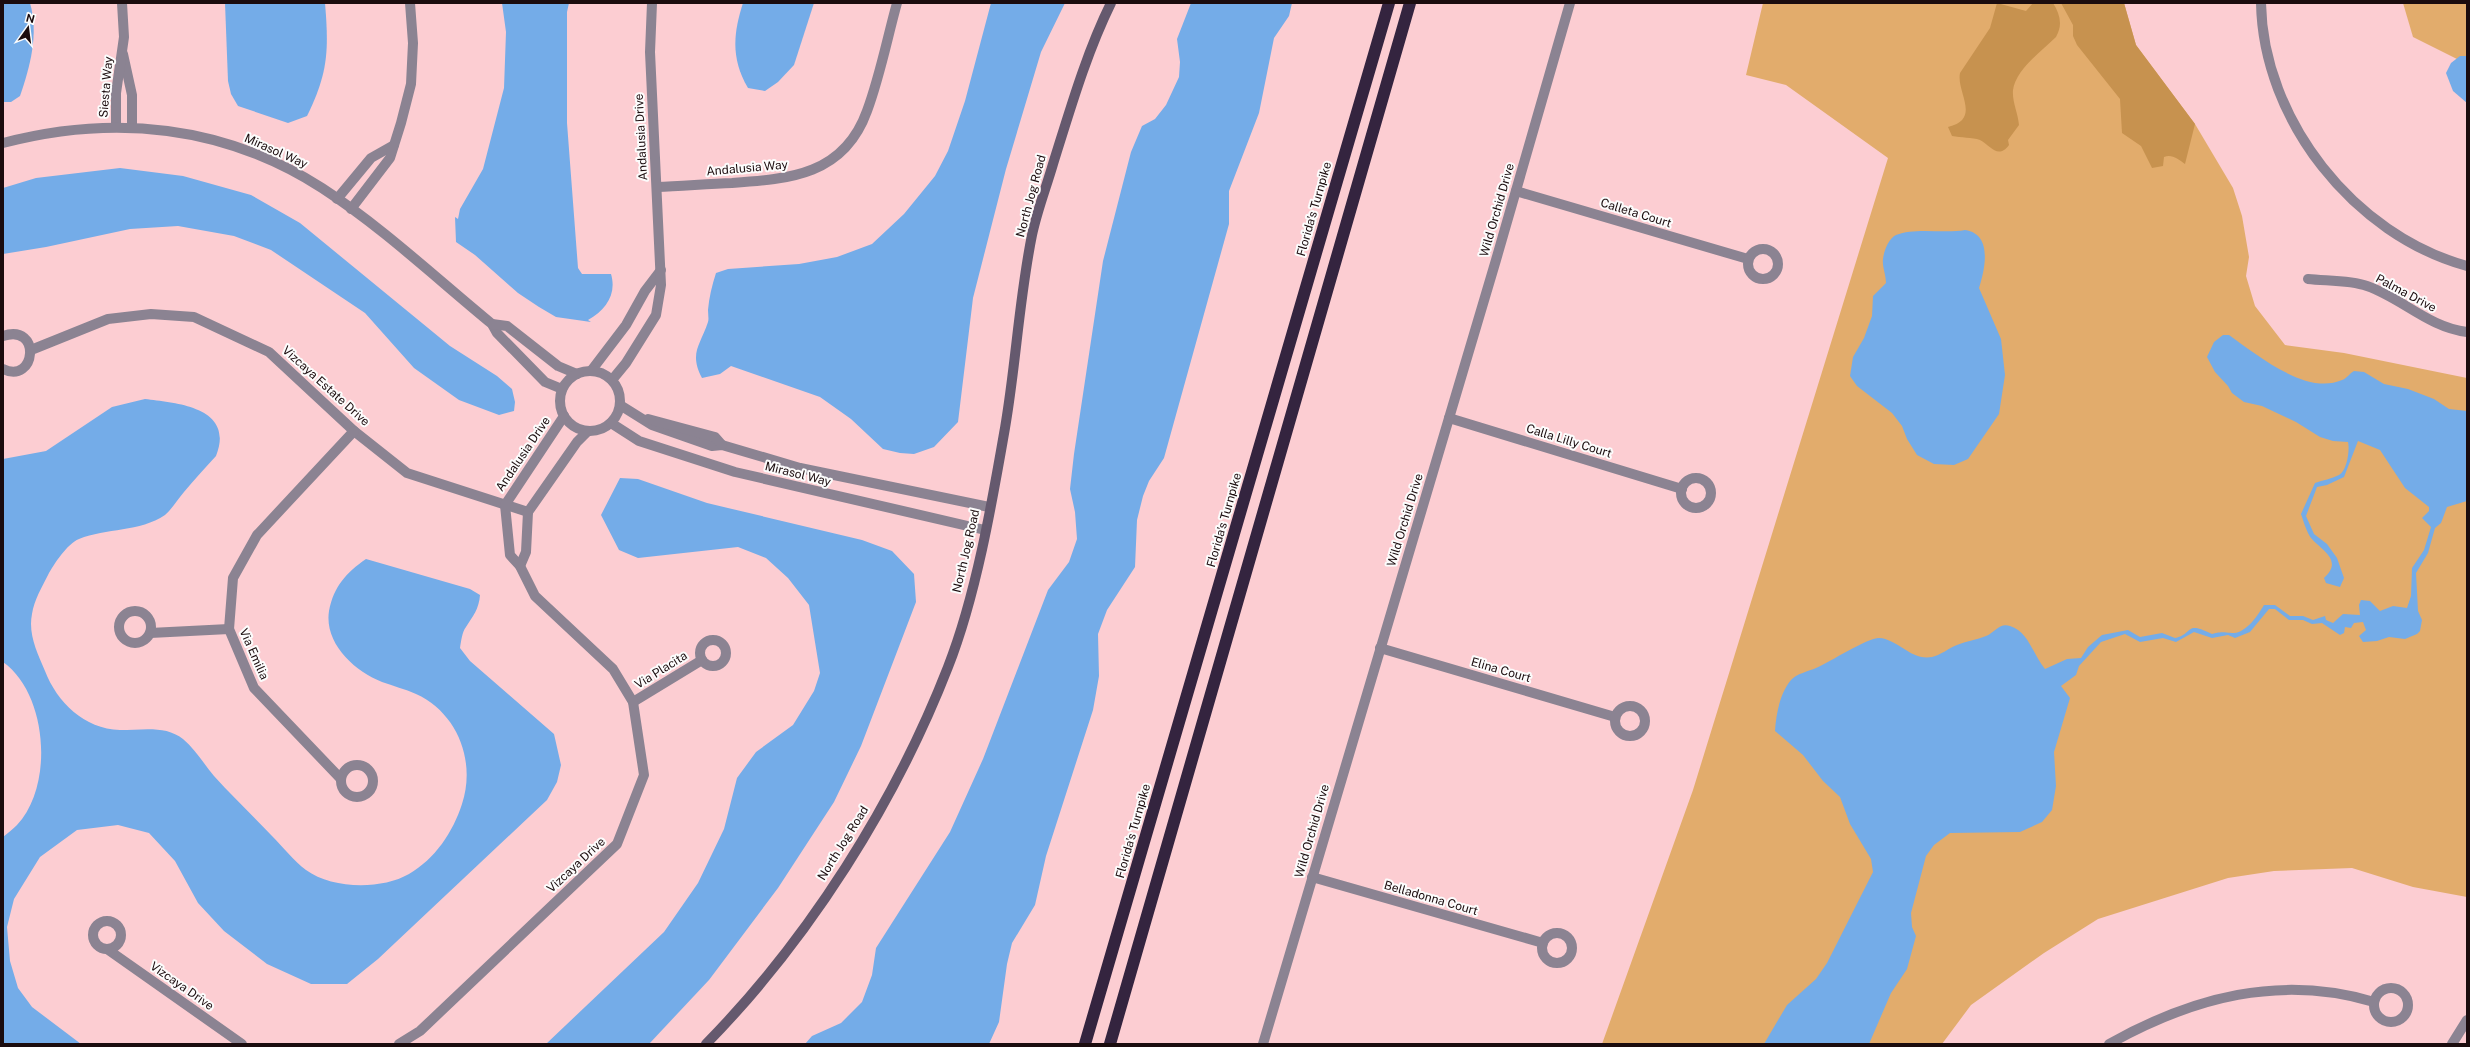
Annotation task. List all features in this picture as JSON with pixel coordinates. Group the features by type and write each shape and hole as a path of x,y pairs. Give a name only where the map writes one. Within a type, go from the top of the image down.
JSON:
{"highway":[{"name":"Florida's Turnpike","path":"1085,1044 1389,3"},
{"path":"1110,1044 1410,3"}],"street":[{"name":"Siesta Way","path":"116,127 116,93 124,37 122,3"},
{"path":"351,209 390,158 394,145 411,84 413,43 410,3"},
{"name":"Andalusia Drive","path":"612,380 626,363 656,315 662,285 650,52 652,3"},
{"name":"Andalusia Way","path":"657,187 780,180 800,175 825,163 850,141 867,111 897,3"},
{"name":"North Jog Road","path":"706,1044 728,1021 791,945 848,862 899,776 949,665 972,589 1005,429 1032,235 1093,41 1111,3"},
{"name":"Wild Orchid Drive","path":"1263,1044 1516,191 1570,3"},
{"path":"2261,3 2266,49 2276,83 2312,154 2333,180 2390,230 2424,248 2467,266"},
{"name":"Siesta Way","path":"122,50 132,95 132,128"},
{"name":"Mirasol Way","path":"3,143 67,130 116,127 132,128 193,135 226,144 275,163 337,199 351,209 492,324 497,333 545,382 562,390"},
{"path":"337,199 371,158 394,145"},
{"name":"Calleta Court","path":"1516,191 1748,259"},
{"path":"591,371 626,325 645,291 661,270"},
{"name":"Palma Drive","path":"2308,279 2366,285 2443,326 2467,332"},
{"name":"Vizcaya Estate Drive","path":"31,350 108,319 151,314 194,318 269,352 354,431 407,473 528,512"},
{"name":"Mirasol Way","path":"492,324 507,326 558,366 577,374"},
{"path":"3,336 15,334 20,336 29,344 31,350 28,362 24,368 12,372 3,369"},
{"path":"591,371 599,372 612,380 619,394 620,405 611,423 596,431 588,431 573,426 564,416 560,403 562,390 577,374 591,371"},
{"name":"Mirasol Way","path":"620,405 640,417 694,430 715,437 722,445 800,468 989,507"},
{"name":"Andalusia Drive","path":"504,505 564,416"},
{"name":"Calla Lilly Court","path":"1449,418 1682,489"},
{"name":"Mirasol Way","path":"611,423 639,441 735,472 985,530"},
{"name":"Via Emilia","path":"341,779 254,688 229,629 233,578 257,535 354,431"},
{"path":"520,566 526,552 528,512 577,442 588,431"},
{"name":"Vizcaya Drive","path":"399,1044 420,1031 617,844 644,775 633,702 613,669 535,596 520,566 510,555 504,505"},
{"path":"150,633 229,629"},
{"name":"Elina Court","path":"1380,648 1615,717"},
{"name":"Via Placita","path":"633,702 702,660"},
{"name":"Belladonna Court","path":"1312,877 1543,943"},
{"name":"Vizcaya Drive","path":"107,949 242,1044"},
{"path":"2110,1044 2169,1014 2213,999 2259,991 2313,990 2348,995 2374,1002"},
{"path":"2452,1044 2467,1020"}],"shaded area":[{"path":"1763,3 2124,3 2136,45 2195,124 2233,188 2242,216 2249,257 2246,276 2255,306 2285,345 2344,353 2467,378 2467,897 2413,887 2352,868 2274,871 2228,878 2098,919 2044,953 1971,1005 1942,1044 1602,1044 1693,790 1888,158 1786,85 1746,75"},
{"path":"1997,3 2026,11 2033,3 2053,3 2060,20 2056,37 2030,61 2015,82 2013,94 2019,125 2008,140 2009,145 2001,151 1994,150 1980,140 1974,138 1952,136 1948,127 1958,123 1964,118 1966,111 1961,88 1960,73 1990,28"},
{"path":"2061,3 2124,3 2136,45 2195,124 2185,164 2175,158 2167,156 2164,157 2163,166 2152,168 2141,146 2122,133 2120,99 2077,45 2073,36 2073,25"},
{"path":"2403,3 2467,3 2467,64 2413,37"}],"water":[{"path":"3,3 30,3 34,27 30,62 24,85 20,96 11,102 3,102"},
{"path":"225,3 325,3 327,49 323,74 314,101 307,116 288,123 238,106 231,94 228,81"},
{"path":"502,3 569,3 567,12 567,123 578,268 582,274 611,274 612,281 611,295 608,301 600,311 588,320 591,322 556,317 539,307 518,293 475,255 456,242 455,217 458,219 460,209 483,169 504,88 506,32"},
{"path":"743,3 814,3 794,65 778,82 765,91 748,88 742,77 736,57 735,46 737,25"},
{"path":"991,3 1065,3 1041,52 1006,169 973,298 958,422 934,447 914,454 900,453 883,449 851,419 820,397 731,366 720,374 702,378 696,362 696,356 708,322 709,301 716,273 728,269 799,264 837,257 872,244 904,214 935,176 948,151 965,101"},
{"path":"1191,3 1292,3 1289,16 1274,38 1259,113 1229,191 1229,224 1164,458 1149,481 1143,496 1137,520 1135,567 1107,610 1098,634 1099,676 1093,710 1046,856 1035,905 1012,943 1007,964 999,1022 989,1044 805,1044 812,1036 841,1023 862,1002 872,975 876,948 950,832 983,759 1048,590 1069,562 1077,539 1075,512 1070,489 1103,261 1131,152 1142,126 1155,119 1166,105 1179,77 1180,62 1177,39"},
{"path":"2460,56 2467,56 2467,103 2453,91 2446,73 2451,63"},
{"path":"120,168 183,176 251,195 300,223 450,346 497,376 512,389 515,402 514,411 499,415 459,400 414,368 365,313 271,250 234,236 178,226 130,229 46,247 3,254 3,188 36,178"},
{"path":"1965,230 1974,233 1980,238 1983,245 1985,262 1979,288 2001,339 2005,375 1999,414 1968,459 1954,465 1934,464 1917,455 1907,439 1902,426 1892,413 1857,386 1850,376 1853,357 1864,338 1872,316 1873,296 1886,283 1883,259 1885,249 1891,239 1896,235 1912,231"},
{"path":"2223,335 2229,335 2267,362 2298,378 2313,382 2328,383 2344,379 2354,371 2364,372 2384,384 2408,389 2434,399 2449,409 2467,411 2467,501 2447,507 2441,523 2435,528 2428,553 2416,573 2418,611 2422,620 2420,631 2417,634 2405,639 2389,637 2377,641 2363,642 2359,636 2366,630 2363,622 2354,623 2351,628 2345,627 2344,633 2340,635 2322,623 2312,624 2303,620 2289,620 2275,609 2269,609 2250,632 2235,638 2228,635 2212,638 2194,632 2176,642 2163,638 2140,642 2125,634 2101,642 2079,666 2076,675 2061,686 2070,698 2054,752 2056,786 2052,810 2042,822 2020,832 1950,833 1934,845 1926,856 1911,913 1912,927 1916,936 1907,969 1891,993 1869,1044 1764,1044 1787,1005 1816,979 1827,963 1873,872 1871,859 1850,824 1840,797 1823,781 1803,755 1775,731 1776,718 1781,697 1787,685 1793,678 1799,674 1816,668 1866,642 1879,638 1886,639 1918,656 1932,657 1939,655 1954,646 1989,635 2003,625 2006,625 2022,633 2045,669 2067,659 2081,658 2088,647 2102,635 2128,630 2140,637 2162,633 2175,638 2185,634 2193,628 2197,628 2212,634 2222,632 2239,632 2252,622 2264,605 2275,605 2290,616 2303,616 2313,620 2325,616 2326,620 2333,623 2343,614 2360,615 2359,605 2361,600 2370,601 2380,611 2393,606 2407,608 2411,596 2412,568 2424,550 2431,527 2422,518 2429,511 2429,507 2405,488 2380,450 2358,441 2344,477 2327,485 2317,487 2306,516 2314,534 2327,544 2337,558 2344,578 2340,587 2326,583 2324,578 2330,572 2332,566 2331,561 2325,551 2311,538 2301,514 2315,483 2333,478 2342,473 2346,465 2348,455 2348,442 2333,441 2320,437 2296,422 2262,406 2244,402 2232,393 2228,386 2215,372 2207,357 2214,342"},
{"path":"145,399 187,406 200,411 211,418 218,427 220,440 216,456 165,515 145,524 79,539 70,545 57,560 48,575 34,604 31,621 32,636 36,650 50,682 65,703 74,712 95,725 107,728 120,730 161,730 183,739 221,784 293,858 306,870 317,876 329,881 343,884 371,885 385,883 409,874 435,853 454,825 466,788 467,772 465,756 460,740 453,726 443,713 431,702 416,694 382,682 361,671 336,645 331,634 329,623 331,602 342,581 352,570 366,559 470,589 480,595 477,608 465,629 460,648 470,661 554,734 561,765 557,782 547,800 378,959 347,984 311,984 267,964 224,931 198,903 175,861 149,833 118,825 77,830 40,857 14,899 7,927 10,961 18,988 32,1007 81,1044 3,1044 3,837 17,825 29,808 37,788 41,765 41,741 37,717 29,695 18,677 3,662 3,459 46,451 112,407"},
{"path":"620,478 638,479 707,503 862,540 892,551 914,574 916,602 861,746 834,802 778,888 709,980 649,1044 546,1044 664,932 698,883 724,829 737,778 756,752 793,725 814,691 820,673 809,605 788,578 766,558 738,547 638,558 619,550 601,515"}]}
